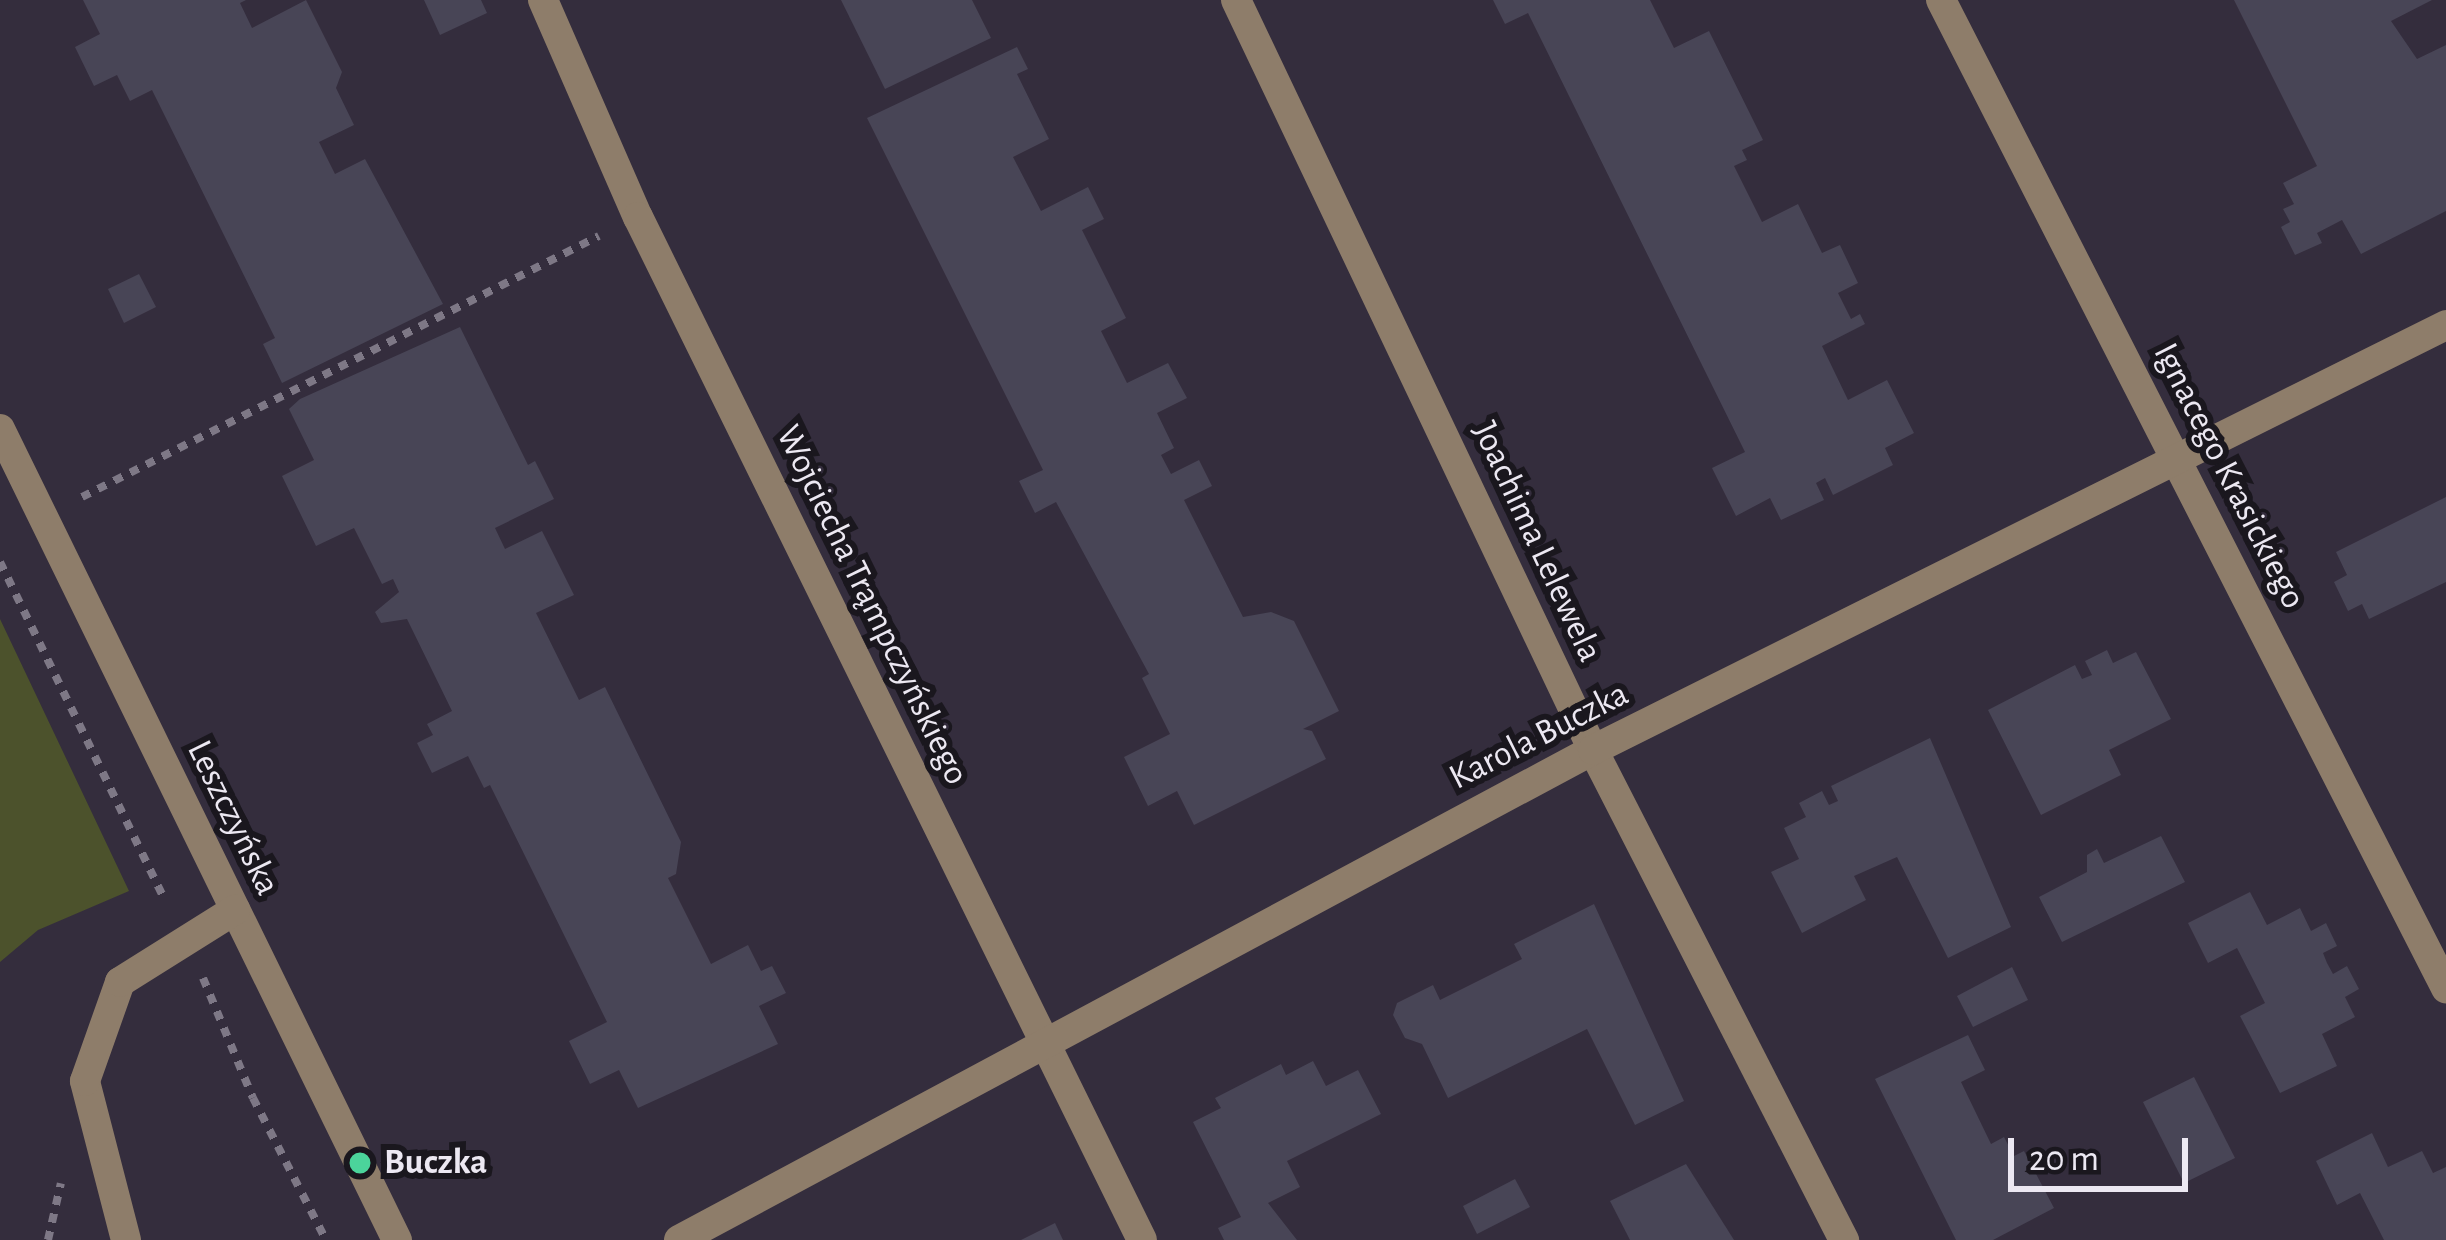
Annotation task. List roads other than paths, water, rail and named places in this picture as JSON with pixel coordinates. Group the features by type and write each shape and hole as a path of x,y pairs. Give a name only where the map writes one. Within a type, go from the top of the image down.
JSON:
{"street":[{"name":"Wojciecha Trąmpczyńskiego","path":"543,0 638,217 1142,1240"},
{"name":"Joachima Lelewela","path":"1236,0 1593,750 1844,1240"},
{"name":"Ignacego Krasickiego","path":"1941,0 2446,988"},
{"name":"Karola Buczka","path":"680,1240 1043,1041 1593,750 2446,325"},
{"name":"Leszczyńska","path":"0,429 397,1240"},
{"path":"126,1240 85,1081 121,982 235,910"}],"place":[{"name":"Buczka","path":"360,1163"}]}
